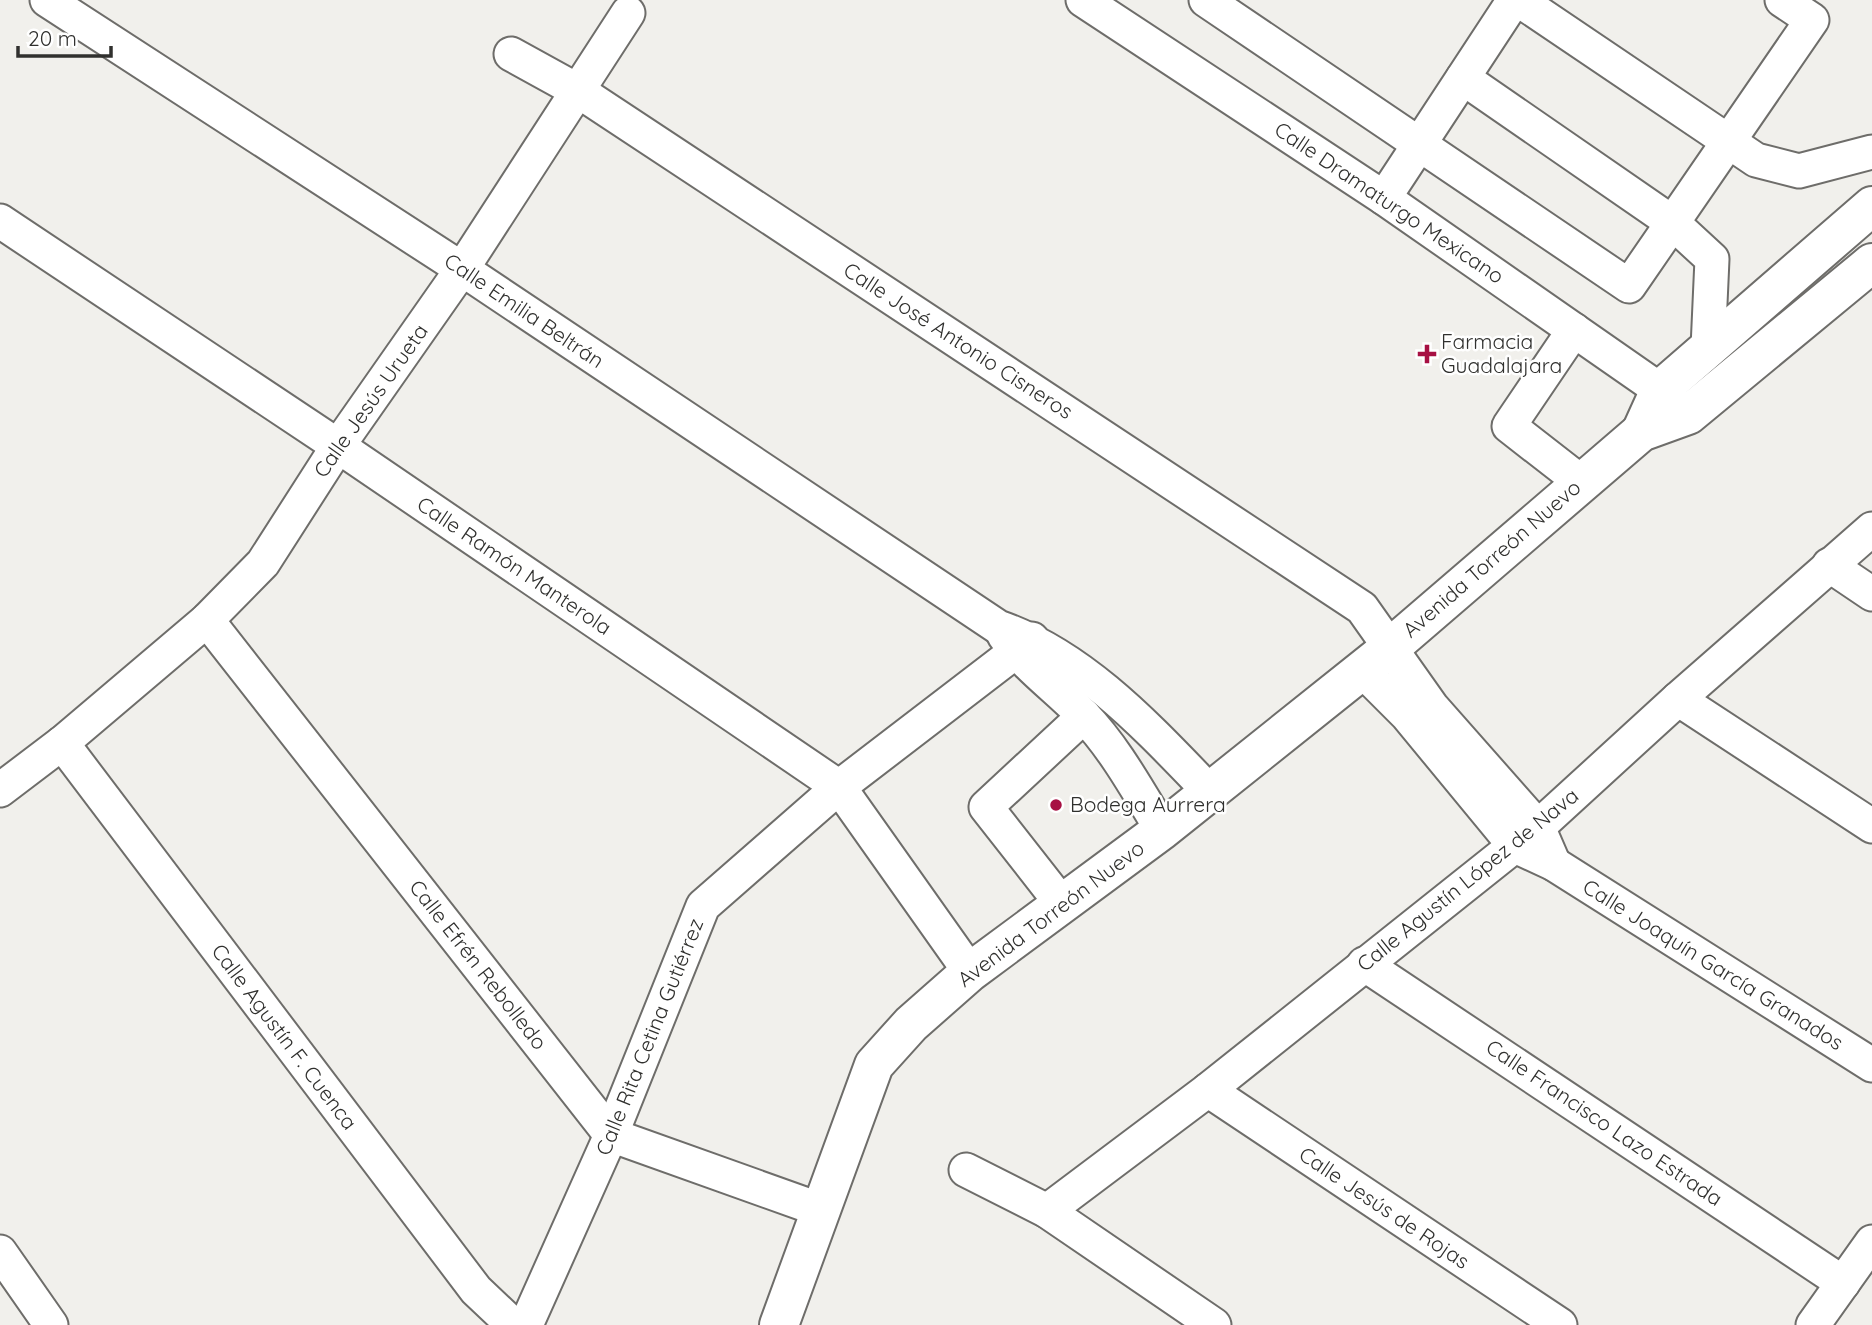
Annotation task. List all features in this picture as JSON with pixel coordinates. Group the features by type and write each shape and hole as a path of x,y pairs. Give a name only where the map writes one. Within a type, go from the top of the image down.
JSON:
{"main road":[{"name":"Avenida Torreón Nuevo","path":"1641,432 1660,390 1872,206"},
{"name":"Avenida Torreón Nuevo","path":"783,1324 874,1065 911,1024 970,972 1162,830 1376,658 1641,432 1688,415 1872,263"}],"street":[{"name":"Calle Emilia Beltrán","path":"47,0 462,269 1140,720 1210,792"},
{"name":"Calle Dramaturgo Mexicano","path":"1083,0 1384,198 1660,390 1688,415"},
{"path":"1206,0 1420,142 1629,286 1812,20 1783,0"},
{"path":"1384,198 1517,0 1756,160 1800,171 1872,152"},
{"name":"Calle Jesús Urueta","path":"0,790 62,743 207,620 262,563 338,446 462,269 580,92 628,13"},
{"name":"Calle José Antonio Cisneros","path":"511,54 580,92 1362,608 1376,658"},
{"path":"1463,78 1673,223 1712,259 1708,348"},
{"name":"Calle Ramón Manterola","path":"0,221 338,446 839,787 970,972"},
{"path":"1574,330 1509,426 1581,482"},
{"name":"Calle Agustín López de Nava","path":"1047,1211 1208,1090 1527,836 1872,529"},
{"path":"1829,565 1872,594"},
{"name":"Calle Efrén Rebolledo","path":"207,620 611,1135"},
{"name":"Calle Emilia Beltrán","path":"1015,639 1108,745 1162,830"},
{"name":"Calle Rita Cetina Gutiérrez","path":"526,1325 611,1135 703,906 1015,639"},
{"name":"Calle Joaquín García Granados","path":"1376,658 1407,715 1554,864 1872,1065"},
{"path":"1678,699 1872,826"},
{"path":"1062,904 986,807 1084,716"},
{"name":"Calle Agustín F. Cuenca","path":"62,743 476,1290 513,1325"},
{"name":"Calle Francisco Lazo Estrada","path":"1364,964 1843,1283"},
{"name":"Calle Jesús de Rojas","path":"1208,1090 1560,1325"},
{"path":"611,1135 742,1179 821,1210"},
{"path":"966,1170 1047,1211 1214,1325"},
{"path":"1813,1325 1872,1242"},
{"path":"0,1251 51,1325"}],"place":[{"name":"Farmacia Guadalajara","path":"1427,354"},
{"name":"Bodega Aurrera","path":"1056,805"}]}
